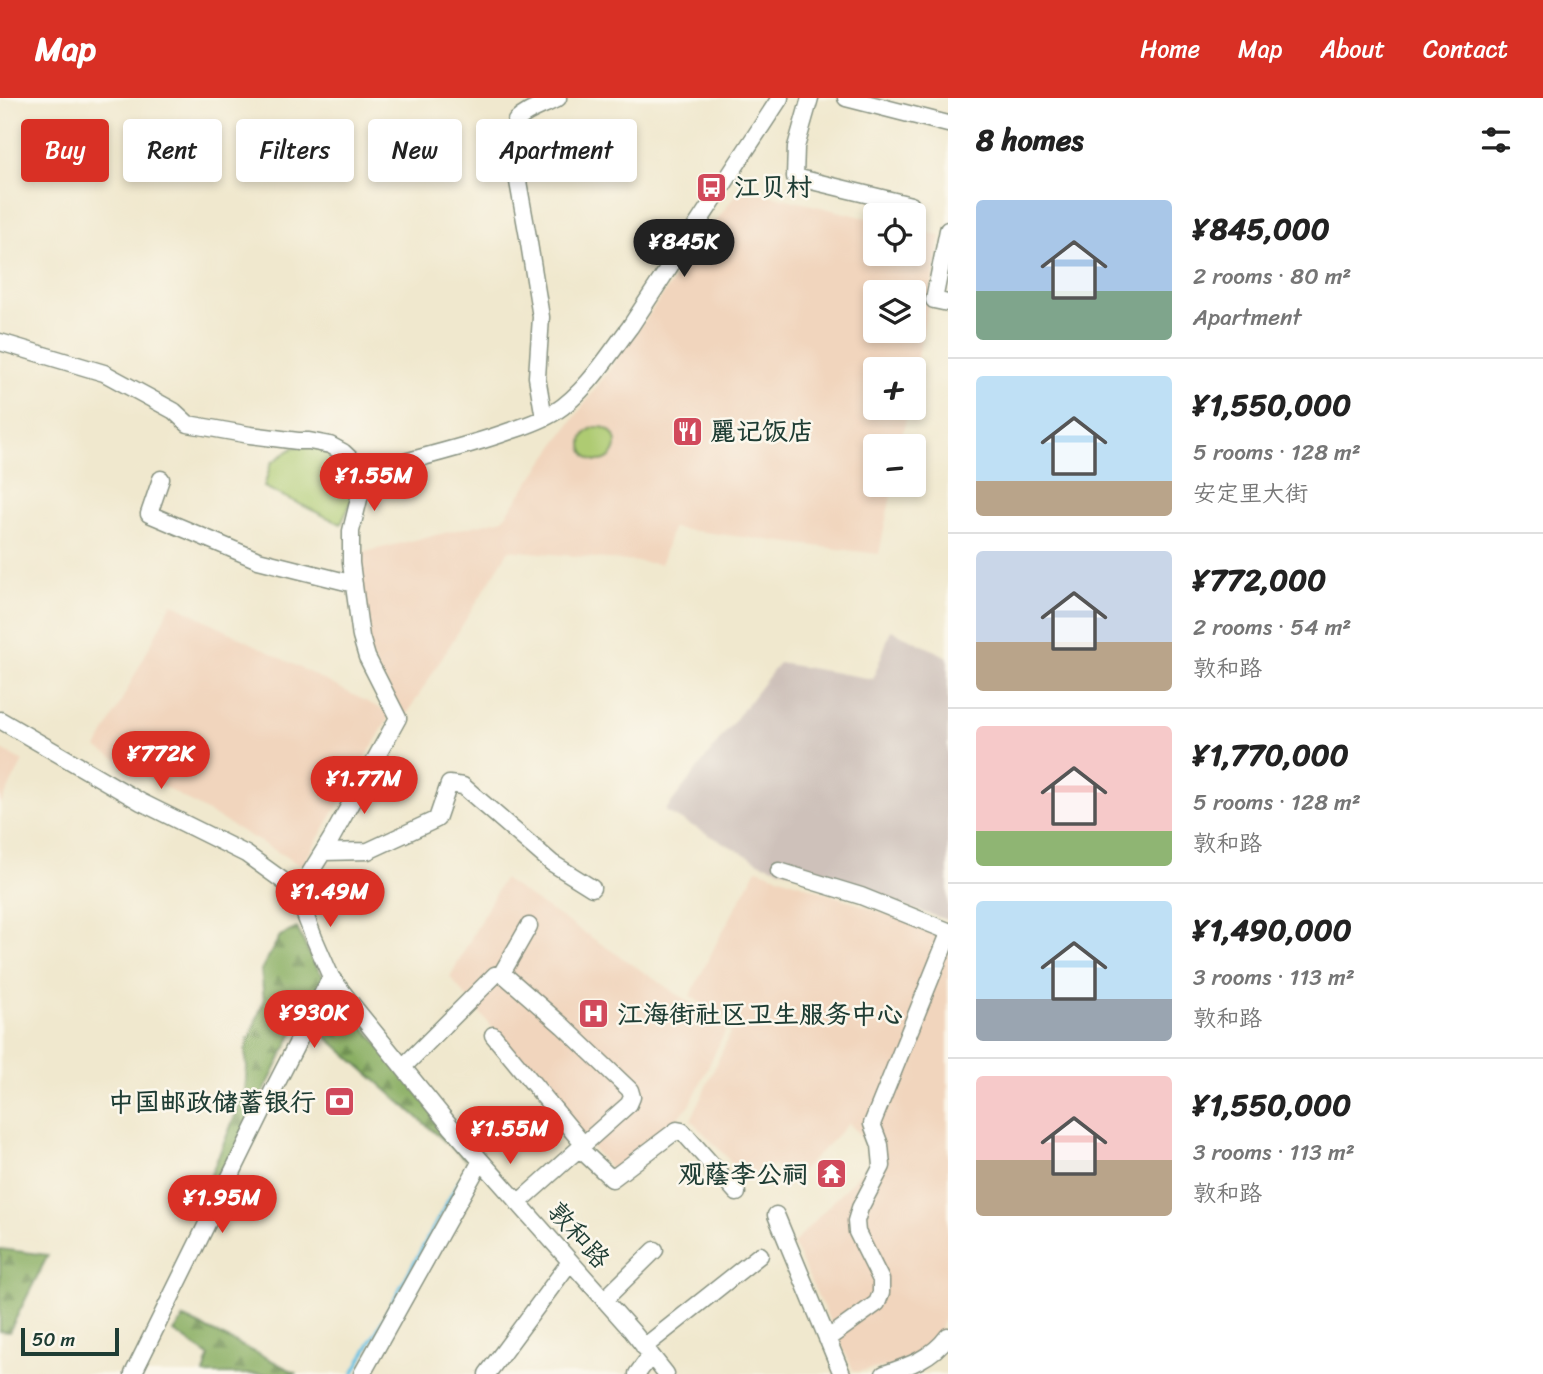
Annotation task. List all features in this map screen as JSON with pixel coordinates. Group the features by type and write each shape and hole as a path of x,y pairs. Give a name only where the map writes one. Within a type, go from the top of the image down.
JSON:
{"street":[{"path":"544,418 537,377 541,317 517,176 516,121 523,114 558,98"},
{"path":"297,894 398,718 367,657 361,637 351,563 351,531 364,483 371,473 385,467 490,438 544,418 577,393 606,360 780,98"},
{"path":"810,98 796,147 794,177 903,203"},
{"path":"846,98 948,124"},
{"path":"948,230 934,300 948,303"},
{"path":"0,342 104,373 174,411 188,424 330,445 343,452 359,467 364,483"},
{"path":"161,479 149,514 258,560 354,584"},
{"name":"敦和路","path":"0,720 141,802 246,854 297,894 331,976 452,1128 666,1374"},
{"path":"323,852 368,851 437,819 449,784 463,786 552,863 592,888"},
{"path":"779,871 861,896 948,933 872,1124 880,1145 882,1166 856,1221 857,1232 881,1280 881,1293 877,1303 827,1339"},
{"path":"403,1067 495,975 502,973 529,926"},
{"path":"502,973 563,1026 630,1090 632,1097 629,1104 518,1203"},
{"path":"133,1374 331,976"},
{"path":"493,1035 581,1146 612,1180 677,1130 682,1132 737,1193"},
{"path":"362,1374 481,1161"},
{"path":"776,1215 842,1374"},
{"path":"604,1300 655,1250"},
{"path":"637,1374 648,1351 760,1255"},
{"path":"488,1374 570,1262"},
{"path":"884,1374 918,1362 948,1336"}],"shaded area":[{"path":"740,188 863,217 863,266 926,266 926,232 941,236 926,315 926,280 863,280 863,343 921,343 918,357 863,357 863,420 905,420 903,434 863,434 863,497 891,497 879,554 672,528 661,564 509,550 404,719 364,642 352,555 503,519"},
{"path":"172,603 391,714 302,866 97,748"},
{"path":"891,630 948,657 948,920 761,863 665,811 779,663 873,679"},
{"path":"0,749 23,761 0,805"},
{"path":"757,869 948,935 948,1308 935,1344 895,1366 854,1372 793,1244 877,1155 849,1123 791,1182 773,1165 747,1178 691,1120 734,1025 690,996"},
{"name":"江海街社区卫生服务中心","path":"503,879 728,1025 690,1105 671,1124 611,1170 450,977"}],"green space":[{"path":"599,427 611,432 616,444 611,456 599,461 587,456 582,444 587,432"},
{"path":"294,447 316,447 353,465 355,488 341,524 264,487 271,463"},
{"path":"297,928 313,962 324,977 306,1006 212,1198 207,1184 245,1092 245,1050 264,1000 261,970 280,936"},
{"path":"336,993 451,1133 466,1160 315,1027 328,994"},
{"path":"0,1249 48,1255 9,1332 0,1331"},
{"path":"184,1318 297,1374 204,1374 209,1356 174,1332"}],"waterway":[{"path":"353,1374 460,1179"}],"place":[{"name":"江贝村","path":"711,187"},
{"name":"麗记饭店","path":"687,431"},
{"name":"江海街社区卫生服务中心","path":"594,1014"},
{"name":"中国邮政储蓄银行","path":"339,1102"},
{"name":"观蔭李公祠","path":"831,1174"}]}
